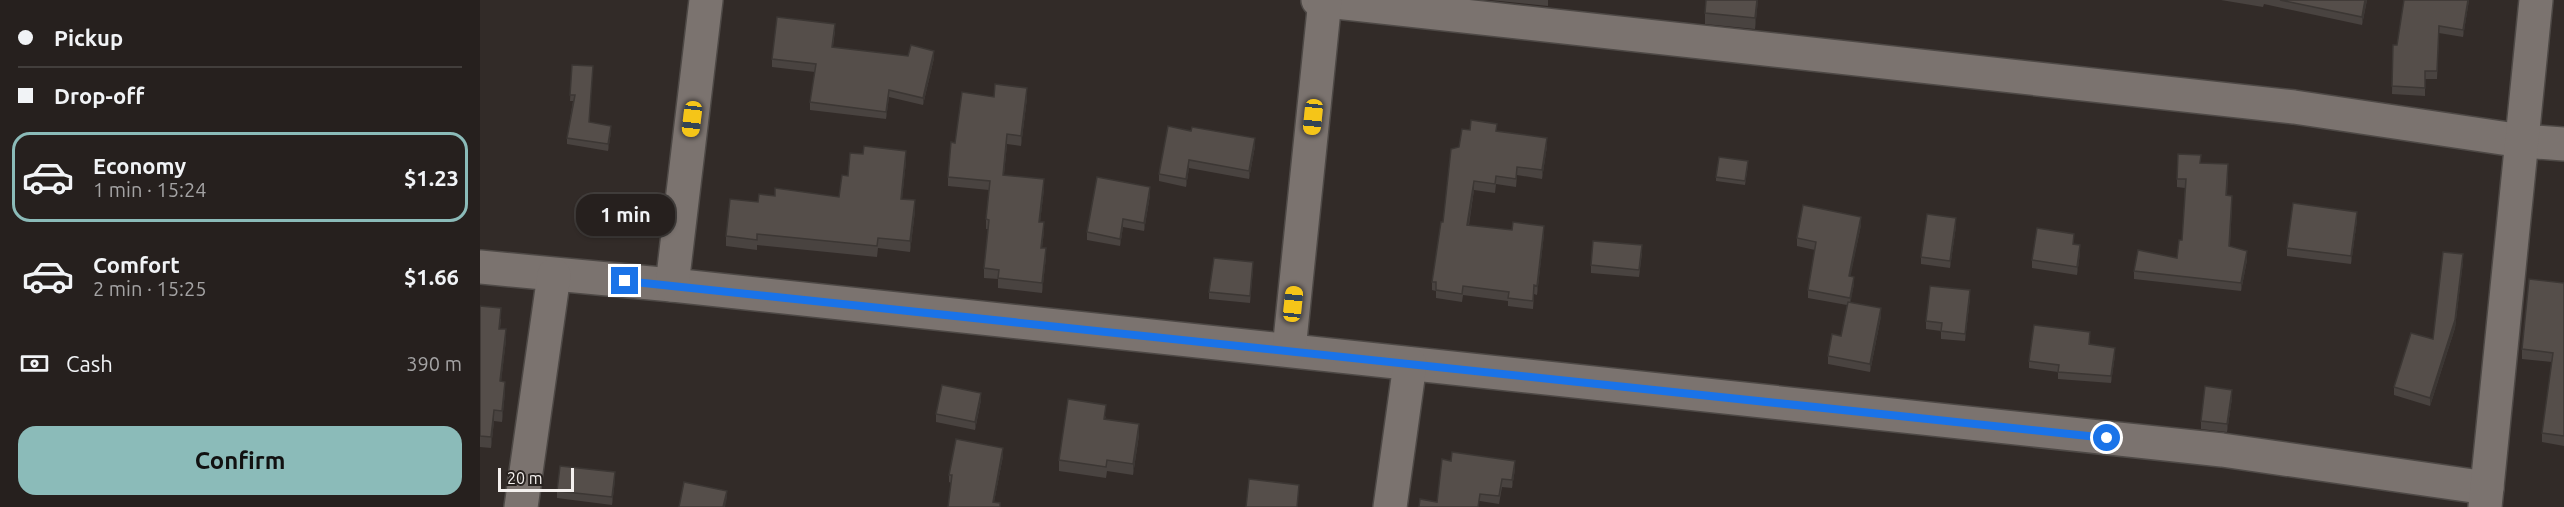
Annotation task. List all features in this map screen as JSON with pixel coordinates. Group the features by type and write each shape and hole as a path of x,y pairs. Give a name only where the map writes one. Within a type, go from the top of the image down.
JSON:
{"street":[{"path":"672,285 706,0"},
{"path":"1318,0 2294,107 2522,141 2564,144"},
{"path":"1289,350 1325,0"},
{"path":"480,267 672,285 2223,450 2486,497 2536,0"},
{"path":"521,507 554,275"},
{"path":"1390,507 1410,363"}],"building":[{"path":"1706,0 1757,0 1755,18 1705,13"},
{"path":"2280,0 2365,0 2362,17"},
{"path":"2404,0 2468,0 2463,30 2439,26 2437,71 2425,71 2425,88 2392,86 2393,45 2397,45"},
{"path":"777,17 835,24 832,47 908,56 911,45 934,51 923,98 889,90 886,112 810,102 816,64 772,59"},
{"path":"572,65 593,66 589,122 611,126 608,144 567,138 575,95 570,95"},
{"path":"995,84 1027,88 1021,136 1007,134 1003,175 1044,179 1039,222 1044,222 1041,248 1046,248 1042,283 998,278 999,270 984,268 990,181 948,177 951,142 955,143 962,92 994,97"},
{"path":"1471,120 1497,124 1496,131 1547,138 1542,170 1517,167 1516,179 1496,176 1495,184 1474,181 1467,225 1512,230 1513,222 1544,226 1533,301 1508,298 1509,292 1463,286 1462,294 1436,290 1436,282 1432,282 1441,222 1443,222 1451,149 1459,147 1462,129 1470,130"},
{"path":"1168,126 1191,131 1192,127 1255,138 1249,171 1189,160 1186,179 1159,174"},
{"path":"864,146 906,151 901,199 915,200 910,241 878,238 877,246 757,234 757,240 726,236 730,199 758,202 759,194 775,196 775,188 839,197 842,175 848,176 850,153 863,154"},
{"path":"2178,154 2201,155 2200,163 2228,164 2226,195 2232,196 2229,246 2247,251 2241,283 2134,271 2138,250 2177,258 2179,240 2182,240 2186,179 2177,179"},
{"path":"1719,157 1748,161 1745,181 1716,177"},
{"path":"1097,177 1150,187 1144,223 1123,219 1120,239 1087,232"},
{"path":"2293,203 2357,212 2351,256 2287,248"},
{"path":"1803,205 1861,217 1849,276 1854,277 1850,298 1808,290 1816,242 1797,238"},
{"path":"1927,214 1956,218 1950,261 1921,257"},
{"path":"2037,228 2074,234 2073,244 2080,245 2077,267 2032,260"},
{"path":"1593,241 1642,245 1639,270 1591,265"},
{"path":"2443,252 2463,254 2455,320 2430,398 2394,387 2411,333 2433,339"},
{"path":"1214,258 1253,262 1250,296 1209,292"},
{"path":"2529,279 2564,283 2564,436 2542,433 2553,353 2522,349"},
{"path":"1930,286 1970,290 1965,334 1941,331 1942,323 1926,321"},
{"path":"1848,302 1881,308 1870,364 1828,356 1832,334 1841,336"},
{"path":"480,306 501,308 499,329 506,329 500,381 505,382 502,411 494,410 491,437 480,436"},
{"path":"2034,325 2090,332 2089,344 2115,348 2111,376 2058,372 2059,365 2029,361"},
{"path":"942,385 981,393 975,422 936,414"},
{"path":"2205,386 2232,390 2227,424 2201,421"},
{"path":"1068,399 1106,405 1104,419 1139,424 1133,464 1107,460 1106,467 1059,460"},
{"path":"956,439 1003,448 993,502 1000,503 1000,507 948,507 952,475 949,475"},
{"path":"1452,452 1515,461 1512,480 1502,479 1499,496 1480,494 1478,507 1419,507 1420,499 1437,502 1442,459 1451,461"},
{"path":"560,466 615,472 612,497 557,491"},
{"path":"1249,479 1299,485 1297,507 1246,507"},
{"path":"684,482 727,491 723,507 679,507"}],"route":[{"path":"625,281 2107,438"}]}
